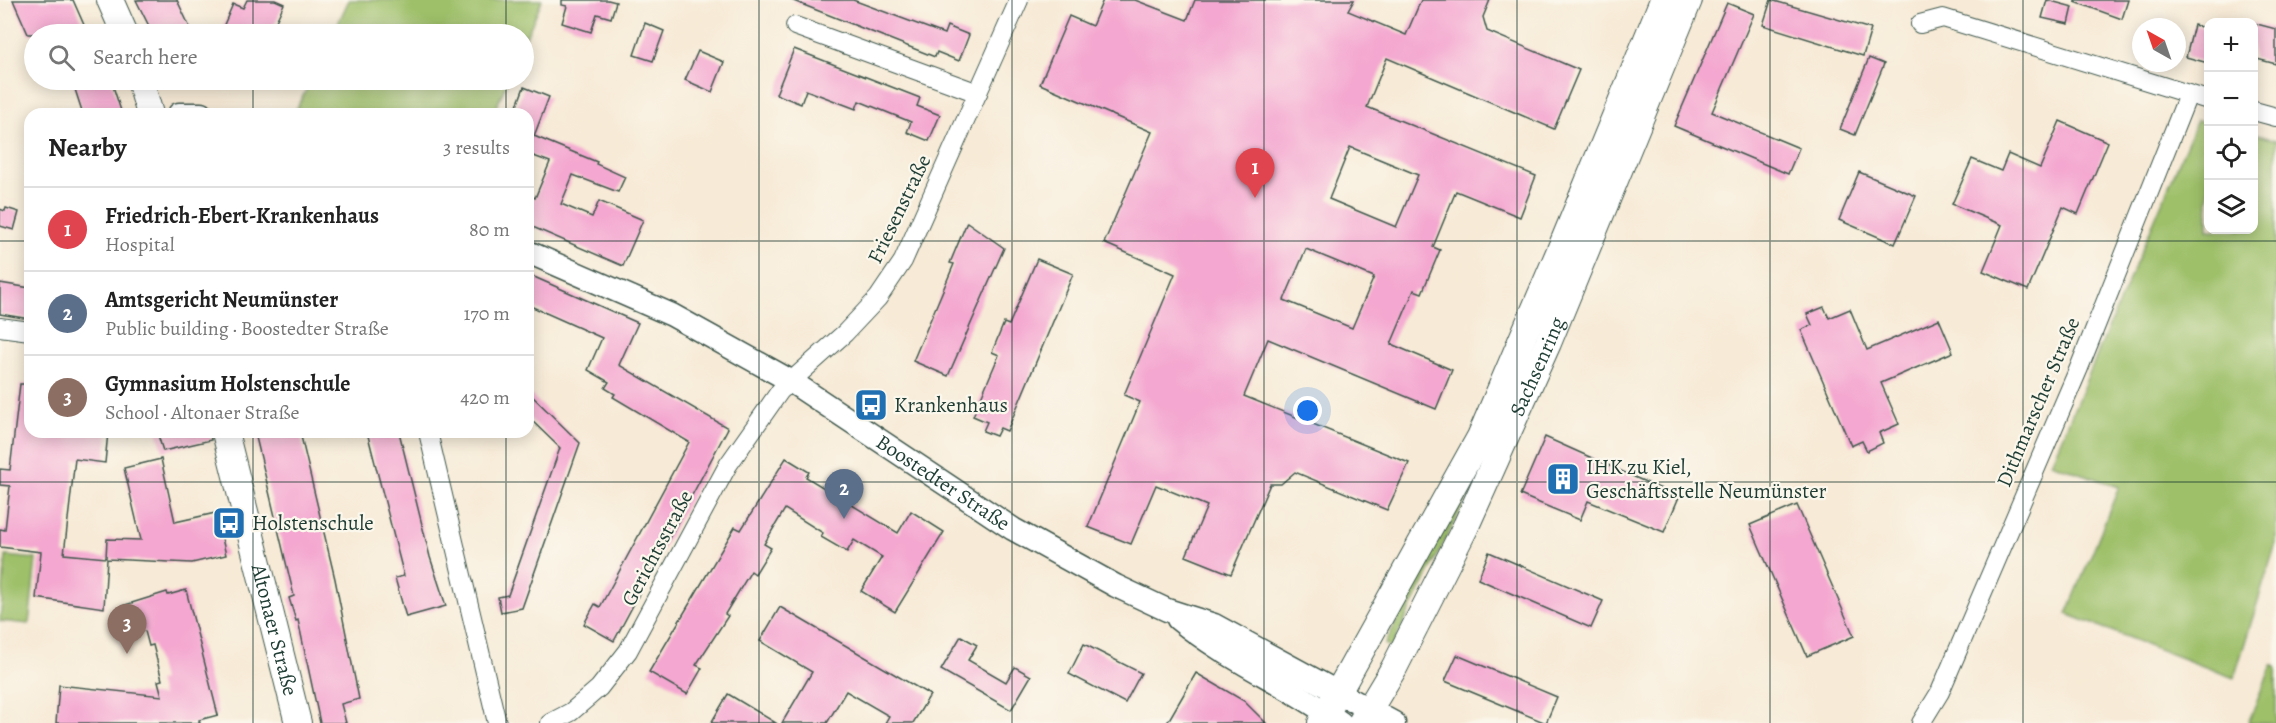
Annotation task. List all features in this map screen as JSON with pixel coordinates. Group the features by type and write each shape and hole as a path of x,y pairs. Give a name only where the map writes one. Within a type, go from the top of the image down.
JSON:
{"main road":[{"path":"110,0 121,24"},
{"name":"Sachsenring","path":"1332,712 1480,437 1568,232 1663,0"},
{"name":"Sachsenring","path":"1365,716 1394,668 1466,526 1548,343 1689,0"},
{"path":"143,90 148,108"},
{"name":"Altonaer Straße","path":"227,438 298,723"}],"street":[{"name":"Friesenstraße","path":"789,380 845,333 878,298 903,261 1019,0"},
{"path":"1920,24 1943,18 2204,99"},
{"path":"795,27 978,93"},
{"name":"Dithmarscher Straße","path":"1921,723 1940,692 2079,368 2188,95"},
{"path":"2258,112 2276,117"},
{"name":"Boostedter Straße","path":"534,255 672,315 789,380 1013,529 1116,586 1167,610 1204,640 1332,712 1365,716 1394,723"},
{"path":"0,327 24,330"},
{"name":"Gerichtsstraße","path":"550,723 570,712 599,688 628,651 728,465 789,380"},
{"path":"429,438 497,723"}],"green space":[{"path":"349,0 542,0 532,24 338,24"},
{"path":"306,90 504,90 496,108 297,108"},
{"path":"2197,120 2204,121 2204,234 2258,234 2258,135 2276,140 2276,543 2234,678 2067,614 2119,487 2051,463"},
{"path":"1574,251 1472,487 1391,648 1385,644 1484,452"},
{"path":"6,556 36,559 29,624 0,621"},
{"path":"2272,665 2276,667 2276,723 2248,723"}],"building":[{"path":"13,0 73,0 84,24 24,24"},
{"path":"136,0 177,0 188,24 148,24"},
{"path":"247,0 275,0 284,4 275,24 224,24 233,4 243,8"},
{"path":"562,0 616,2 611,18 597,14 591,32 562,23 567,6 562,5"},
{"path":"791,0 853,0 944,34 947,26 969,35 959,61 937,52 935,57"},
{"path":"1103,0 1135,0 1187,20 1195,0 1354,0 1348,11 1406,35 1421,0 1490,0 1483,17 1487,31 1579,70 1554,129 1387,58 1367,107 1536,176 1520,217 1456,191 1433,247 1440,250 1422,293 1414,290 1391,344 1452,370 1436,409 1268,339 1244,396 1409,463 1387,510 1295,472 1281,484 1270,484 1231,574 1186,556 1207,506 1156,485 1131,544 1088,527 1140,402 1124,395 1175,274 1104,243 1152,132 1040,84 1069,16 1092,26","holes":["1350,147 1418,175 1396,227 1329,199","1306,249 1374,277 1352,328 1284,300"]},
{"path":"1771,0 1871,29 1863,56 1763,25"},
{"path":"2047,0 2073,7 2069,24 2042,18"},
{"path":"2075,0 2128,0 2122,19 2075,2"},
{"path":"1727,3 1754,14 1712,112 1799,148 1788,174 1674,126"},
{"path":"645,23 664,31 653,61 634,55"},
{"path":"2258,24 2276,29 2276,64 2258,59"},
{"path":"2194,25 2204,28 2204,62 2186,57"},
{"path":"794,49 920,98 917,106 940,115 929,141 907,132 911,122 859,101 856,109 806,90 801,104 776,94"},
{"path":"698,51 724,62 712,92 685,80"},
{"path":"1869,58 1884,64 1855,135 1840,129"},
{"path":"75,90 114,90 120,108 81,108"},
{"path":"523,90 532,90 549,97 534,136 534,108 516,108"},
{"path":"2060,121 2108,142 2078,214 2063,207 2028,290 1983,271 2002,225 1952,204 1972,159 2001,171 2008,154 2040,168"},
{"path":"534,136 597,162 596,164 625,177 618,192 573,175 561,204 592,217 599,201 643,220 623,266 534,228 534,197 550,162 534,156"},
{"path":"1859,172 1916,196 1895,244 1839,220"},
{"path":"6,208 19,212 14,230 0,226 0,209 5,211"},
{"path":"967,222 1004,248 948,376 913,361 954,264 950,263"},
{"path":"1037,259 1073,274 1007,431 1000,428 996,436 983,431 987,422 973,416 999,355 992,352 1004,323 1009,325"},
{"path":"534,277 638,323 619,365 728,428 614,641 584,624 595,604 600,607 689,442 613,397 615,394 605,388 609,382 588,370 602,338 534,308"},
{"path":"0,283 24,287 24,318 0,314"},
{"path":"1824,307 1829,318 1850,309 1867,350 1939,319 1953,352 1881,383 1899,424 1879,433 1883,443 1867,451 1862,441 1851,446 1801,330 1812,325 1807,314"},
{"path":"20,384 24,384 24,438 107,438 105,463 75,459 64,554 106,558 107,539 141,540 124,468 161,459 175,522 220,512 226,533 221,534 226,555 192,563 107,559 104,608 36,598 41,552 0,547 0,529 5,530 10,486 0,485 0,469 10,470"},
{"path":"534,398 580,443 522,608 501,612 498,597 508,595 560,448 534,423"},
{"path":"1545,437 1679,497 1664,532 1588,501 1580,520 1520,495"},
{"path":"159,438 211,438 211,440 163,451"},
{"path":"256,438 301,438 335,579 359,699 341,704 346,723 320,723 298,620 296,621 289,598 294,596"},
{"path":"369,438 400,438 430,557 446,606 406,617 395,578 404,576"},
{"path":"786,458 809,472 806,477 898,533 911,511 944,532 895,612 861,591 882,557 854,540 847,552 821,537 823,533 785,509 764,544 771,548 755,574 751,571 725,614 728,616 696,665 702,668 687,694 649,672 735,527 741,530"},
{"path":"1797,505 1854,636 1807,656 1750,525"},
{"path":"1489,552 1603,601 1591,628 1478,579"},
{"path":"186,590 218,715 199,720 200,723 56,723 59,685 162,696 158,681 162,680 153,645 149,646 145,631 129,634 122,606 167,592 168,595"},
{"path":"780,607 930,695 913,723 885,723 889,716 846,691 827,723 782,723 812,672 760,641"},
{"path":"961,636 977,645 968,660 1006,682 1015,667 1031,676 1011,710 941,670"},
{"path":"1084,644 1141,673 1125,703 1069,674"},
{"path":"1457,655 1557,697 1546,723 1445,681"},
{"path":"1196,673 1244,701 1266,723 1167,723"},
{"path":"728,694 776,723 711,723"}],"place":[{"name":"Friedrich-Ebert-Krankenhaus","path":"1255,198"},
{"name":"Krankenhaus","path":"871,405"},
{"name":"IHK zu Kiel, Geschäftsstelle Neumünster","path":"1563,479"},
{"name":"Amtsgericht Neumünster","path":"844,519"},
{"name":"Holstenschule","path":"229,523"},
{"name":"Gymnasium Holstenschule","path":"127,654"}]}
